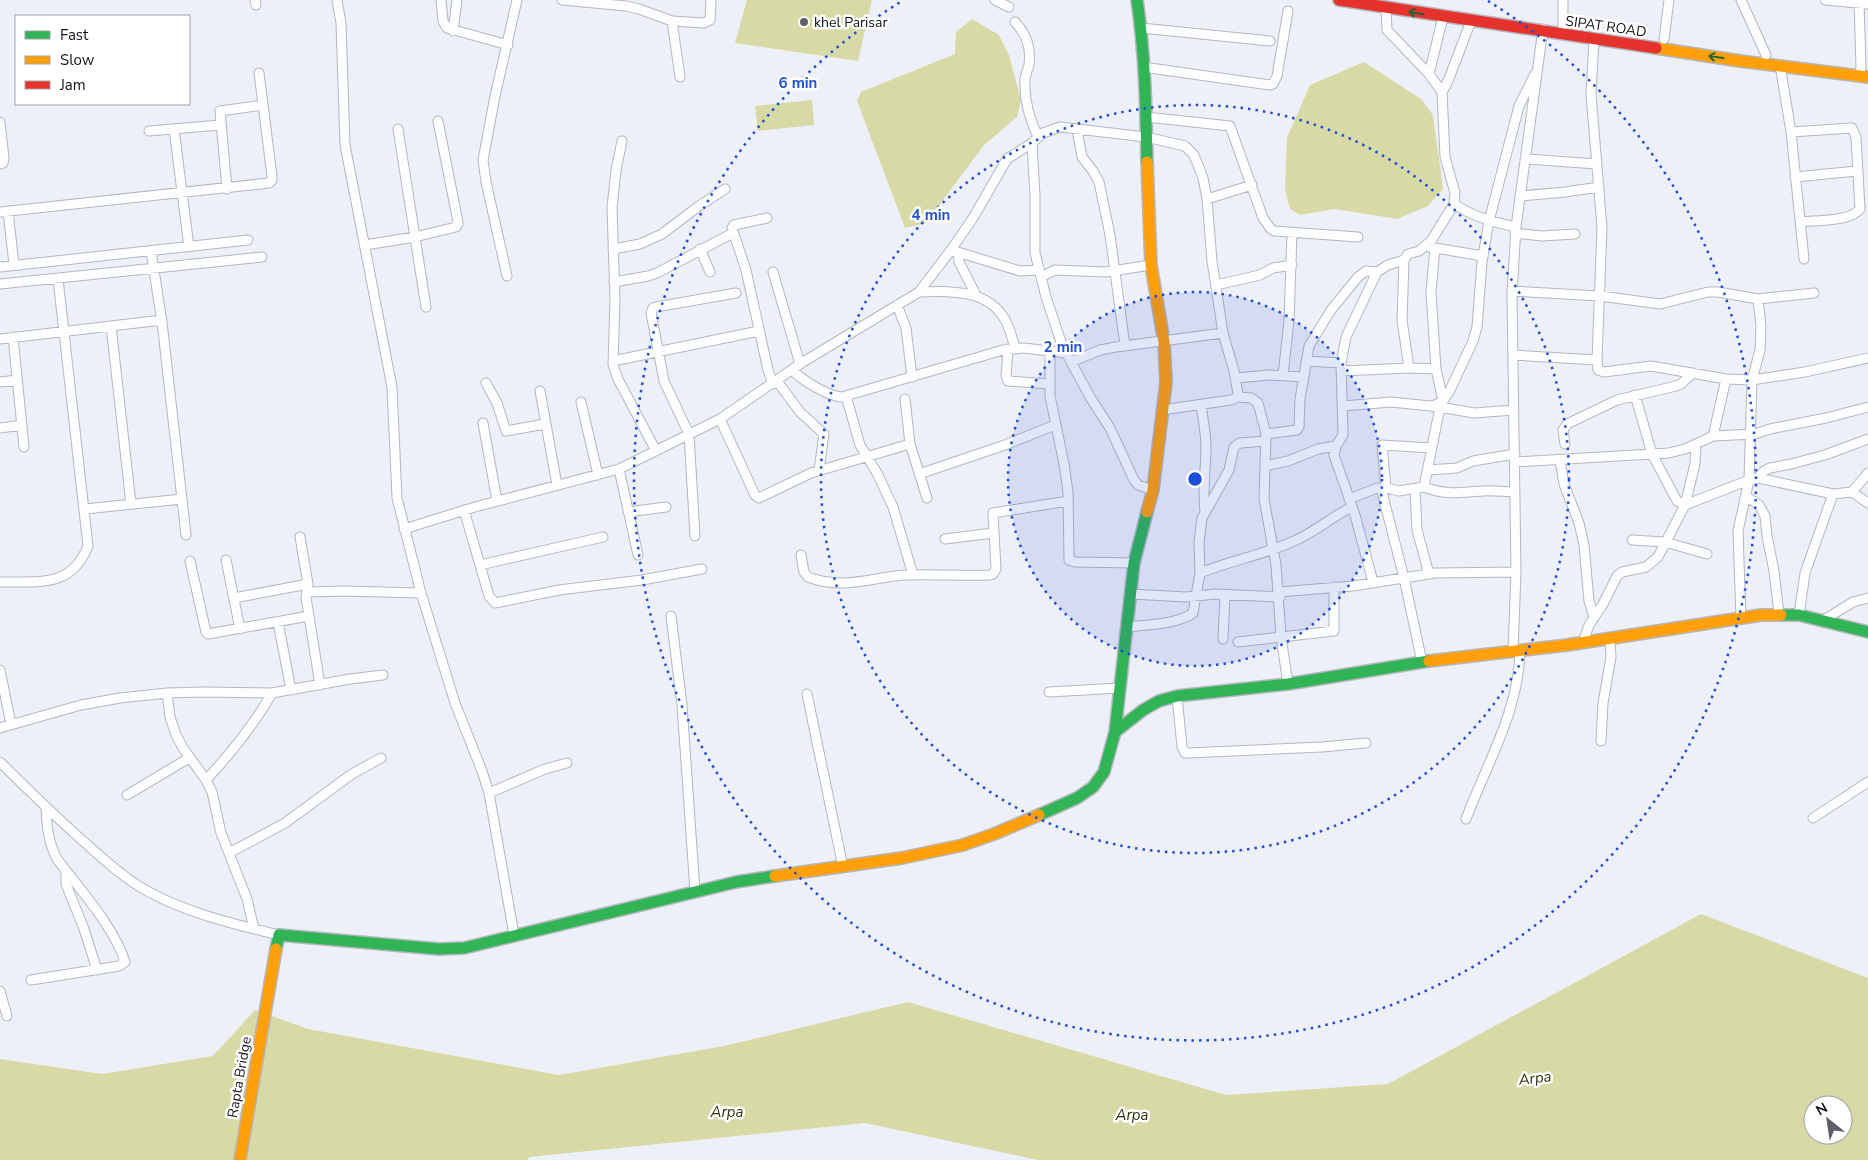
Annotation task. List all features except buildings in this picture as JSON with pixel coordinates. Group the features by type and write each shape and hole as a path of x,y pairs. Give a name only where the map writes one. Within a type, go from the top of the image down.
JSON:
{"main road":[{"path":"279,935 439,949 464,948 736,882 902,858 963,845 994,834 1077,798 1093,787 1104,772 1115,732 1134,563 1153,490 1166,382 1164,342 1151,265 1147,202 1146,116 1141,28 1137,0"},
{"name":"SIPAT ROAD","path":"1339,0 1471,21 1543,28 1564,26 1664,39 1766,54 1864,72"},
{"name":"SIPAT ROAD","path":"1404,0 1594,39 1780,65 1864,72"},
{"path":"1115,732 1143,709 1164,699 1177,696 1288,684 1422,662 1584,643 1761,615 1799,616 1868,632"},
{"name":"Rapta Bridge","path":"240,1160 279,935"}],"street":[{"path":"337,0 341,23 345,145 392,388 397,498 421,593 455,703 489,793 514,935"},
{"path":"441,0 445,25 453,30 508,45"},
{"path":"453,30 457,0"},
{"path":"507,276 486,182 483,160 495,96 517,0"},
{"path":"562,0 626,6 672,21 707,22 711,15 711,0"},
{"path":"995,0 1009,7"},
{"path":"1563,0 1564,26"},
{"path":"1664,39 1669,0"},
{"path":"1741,0 1766,54"},
{"path":"1825,0 1862,3 1864,72"},
{"path":"1386,8 1387,30 1429,74 1442,92"},
{"path":"1143,67 1273,84 1277,76 1288,11"},
{"path":"1429,74 1443,17"},
{"path":"672,21 680,77"},
{"path":"1429,574 1417,530 1420,488 1428,470 1439,405 1431,292 1430,247 1454,204 1455,193 1446,156 1442,92 1471,21"},
{"path":"1015,22 1028,40 1029,66 1025,83 1029,116 1035,140 1034,239 1046,297 1066,353 1090,397 1110,428 1134,480 1138,485 1153,490"},
{"path":"1141,28 1270,41"},
{"path":"1466,819 1479,785 1496,751 1513,702 1519,674 1517,651 1512,291 1520,196 1543,28"},
{"path":"1594,39 1591,94 1602,228 1598,370 1604,372 1651,366 1726,379 1752,380 1805,372 1868,358"},
{"path":"1780,65 1791,132 1804,259"},
{"path":"1439,405 1458,374 1474,341 1477,327 1483,256 1489,221 1519,106 1537,70"},
{"path":"14,265 4,212 264,184 272,180 259,73"},
{"path":"227,188 220,111 263,105"},
{"path":"1146,116 1230,126 1265,223 1274,231 1358,237"},
{"path":"364,245 456,228 458,224 438,121"},
{"path":"0,122 4,158 0,164"},
{"path":"149,131 220,125"},
{"path":"404,529 464,510 619,469 720,419 800,364 919,292 955,251 1007,159 1043,133 1060,128 1146,137 1179,144 1190,150 1198,164 1207,199 1223,333 1236,378 1238,397"},
{"path":"1791,132 1852,128 1856,137 1857,171 1861,204 1857,212 1848,217 1801,222"},
{"path":"174,129 189,247"},
{"path":"398,129 426,307"},
{"path":"1077,130 1082,157 1099,182 1115,271 1125,346"},
{"path":"622,141 613,191 613,361 618,379 656,451"},
{"path":"1526,159 1597,164"},
{"path":"1795,176 1857,171"},
{"path":"1207,199 1252,185"},
{"path":"1520,196 1599,187"},
{"path":"613,249 649,241 662,234 725,188"},
{"path":"1454,204 1470,214 1516,230 1542,236 1575,234"},
{"path":"766,218 734,225 732,228 733,233 746,270 759,330 775,383 800,412 824,434 818,463 819,470"},
{"path":"614,282 648,276 733,233"},
{"path":"1283,375 1289,321 1292,233"},
{"path":"0,266 248,240"},
{"path":"215,244 218,262"},
{"path":"1409,368 1402,320 1404,260 1408,254 1430,247 1483,256"},
{"path":"700,249 710,272"},
{"path":"151,251 162,320 186,535"},
{"path":"955,251 1020,271 1040,274 1055,270 1115,271 1151,265"},
{"path":"955,251 976,295"},
{"path":"0,284 262,258"},
{"path":"1373,582 1351,503 1335,463 1336,446 1343,435 1341,367 1346,337 1377,272 1388,265 1404,260"},
{"path":"1216,285 1260,275 1273,268 1292,265"},
{"path":"1127,627 1158,624 1185,618 1193,612 1200,573 1200,527 1205,511 1229,470 1234,447 1240,443 1297,430 1300,427 1300,399 1309,346 1331,310 1363,273 1369,271 1377,272"},
{"path":"773,272 800,364"},
{"path":"0,582 55,580 73,570 84,557 88,546 58,279"},
{"path":"919,292 950,291 976,295 989,302 1004,317 1008,326 1011,349 1006,376 1008,381 1050,384"},
{"path":"1512,291 1600,296 1660,304 1708,292 1758,299 1814,294"},
{"path":"695,536 689,434 664,381 651,313 653,308 736,293"},
{"path":"1740,618 1738,530 1746,494 1754,479 1750,435 1752,380 1760,350 1761,327 1758,299"},
{"path":"897,305 906,328 912,377"},
{"path":"0,338 162,320"},
{"path":"111,326 131,504"},
{"path":"613,361 658,353 759,330"},
{"path":"1071,362 1100,350 1223,333"},
{"path":"13,337 24,446"},
{"path":"792,370 803,380 835,396 846,396 975,357 1011,349 1024,348 1066,353"},
{"path":"1050,352 1050,384 1055,425 1066,471 1069,560 1075,562 1134,563"},
{"path":"1513,356 1597,360"},
{"path":"1306,361 1341,367 1436,370"},
{"path":"1564,444 1563,430 1567,424 1607,404 1681,384 1693,373"},
{"path":"1236,378 1283,375 1303,377"},
{"path":"1713,436 1726,379"},
{"path":"0,382 17,380"},
{"path":"486,383 497,404 506,431 545,424"},
{"path":"540,391 557,485"},
{"path":"1635,395 1652,454 1677,501 1685,504 1754,479 1770,468 1825,455 1868,439"},
{"path":"846,396 860,445 881,479 893,507 913,575"},
{"path":"1162,410 1231,400 1238,397 1251,398 1258,403 1266,438 1264,499 1274,549 1281,638 1288,684"},
{"path":"905,399 910,444 927,498"},
{"path":"581,402 598,475"},
{"path":"1342,406 1392,402 1439,405 1474,413 1514,410"},
{"path":"1201,404 1206,431 1203,493 1205,511"},
{"path":"1428,470 1457,468 1473,461 1515,458 1560,460 1669,453 1713,436 1750,435 1868,407"},
{"path":"720,419 756,497 762,497 819,470 910,444"},
{"path":"483,423 497,501"},
{"path":"0,428 22,425"},
{"path":"919,474 1005,445 1055,425"},
{"path":"1584,643 1587,629 1618,574 1651,564 1658,557 1685,504 1695,464 1696,444"},
{"path":"1265,466 1288,461 1318,449 1336,446"},
{"path":"1422,662 1383,488 1382,446 1432,448"},
{"path":"1560,460 1564,484 1579,523 1584,545 1589,601 1594,618"},
{"path":"619,469 638,555"},
{"path":"1852,492 1868,473"},
{"path":"1754,479 1833,494 1852,492 1868,503"},
{"path":"1200,573 1274,549 1308,535 1371,490 1383,488 1398,491 1420,488 1456,494 1482,491 1515,492"},
{"path":"1746,494 1748,498 1760,507 1765,516 1779,614"},
{"path":"1799,616 1805,573 1833,494"},
{"path":"85,509 182,499"},
{"path":"801,556 806,575 812,579 849,584 913,575 970,576 993,574 996,569 993,513 1068,501"},
{"path":"628,512 666,507"},
{"path":"464,510 489,596 495,603 560,590 642,580 702,569"},
{"path":"945,539 993,533"},
{"path":"300,537 309,616 320,685"},
{"path":"480,565 603,537"},
{"path":"1632,540 1666,542 1706,554"},
{"path":"226,560 240,629"},
{"path":"190,562 208,634 309,616"},
{"path":"1131,594 1186,597 1279,595 1429,574 1516,572"},
{"path":"234,598 307,588 421,593"},
{"path":"1238,642 1334,631 1334,588"},
{"path":"1223,639 1225,595"},
{"path":"1822,621 1853,602 1868,598"},
{"path":"671,616 682,715 695,891"},
{"path":"278,622 292,690"},
{"path":"1601,741 1606,682 1612,657 1610,639"},
{"path":"0,670 11,724"},
{"path":"0,728 81,705 167,693 272,693 383,675"},
{"path":"1049,692 1120,688"},
{"path":"167,693 173,726 183,748 206,780 212,792 221,833 247,899 254,929"},
{"path":"206,780 225,760 251,726 272,693"},
{"path":"807,694 842,867"},
{"path":"1177,696 1182,747 1189,754 1314,748 1366,743"},
{"path":"127,795 189,758"},
{"path":"229,852 285,823 345,779 381,758"},
{"path":"0,762 46,808 106,862 148,891 178,906 279,935"},
{"path":"489,793 545,769 567,763"},
{"path":"1813,818 1868,782"},
{"path":"31,980 97,970 123,964 124,959 98,912 57,859 49,841 46,808"},
{"path":"66,870 66,884 84,929 97,970"},
{"path":"0,991 8,1016"}],"water":[{"name":"khel Parisar","path":"747,0 872,0 858,61 735,43"},
{"path":"972,19 999,35 1009,55 1021,100 1017,117 984,145 926,223 905,228 857,101 861,92 955,54 956,32"},
{"path":"1364,62 1421,99 1433,115 1443,189 1428,206 1397,219 1335,209 1300,215 1290,209 1285,190 1287,138 1310,85"},
{"path":"812,100 814,125 758,131 755,106"},
{"name":"Arpa","path":"1701,914 1868,978 1868,1160 1038,1160 865,1123 529,1157 528,1160 0,1160 0,1059 102,1074 213,1056 255,1010 308,1029 559,1075 724,1046 908,1002 1226,1095 1388,1084"}],"traffic: fast":[{"path":"1137,0 1146,101 1147,162"},
{"path":"1039,815 1077,798 1093,787 1104,772 1115,732 1134,563 1147,512"},
{"path":"1781,615 1799,615 1868,632"},
{"path":"1115,732 1143,710 1159,701 1177,696 1288,684 1429,661"},
{"path":"276,949 279,935 439,949 464,948 736,882 775,876"}],"traffic: slow":[{"path":"1656,48 1868,77"},
{"path":"1147,162 1151,265 1164,342 1166,382 1153,490 1147,512"},
{"path":"1429,661 1567,645 1761,615 1781,615"},
{"path":"775,876 902,858 963,845 1039,815"},
{"path":"240,1160 276,949"}],"traffic: jam":[{"path":"1339,0 1656,48"}],"place":[{"name":"khel Parisar","path":"804,22"}]}
